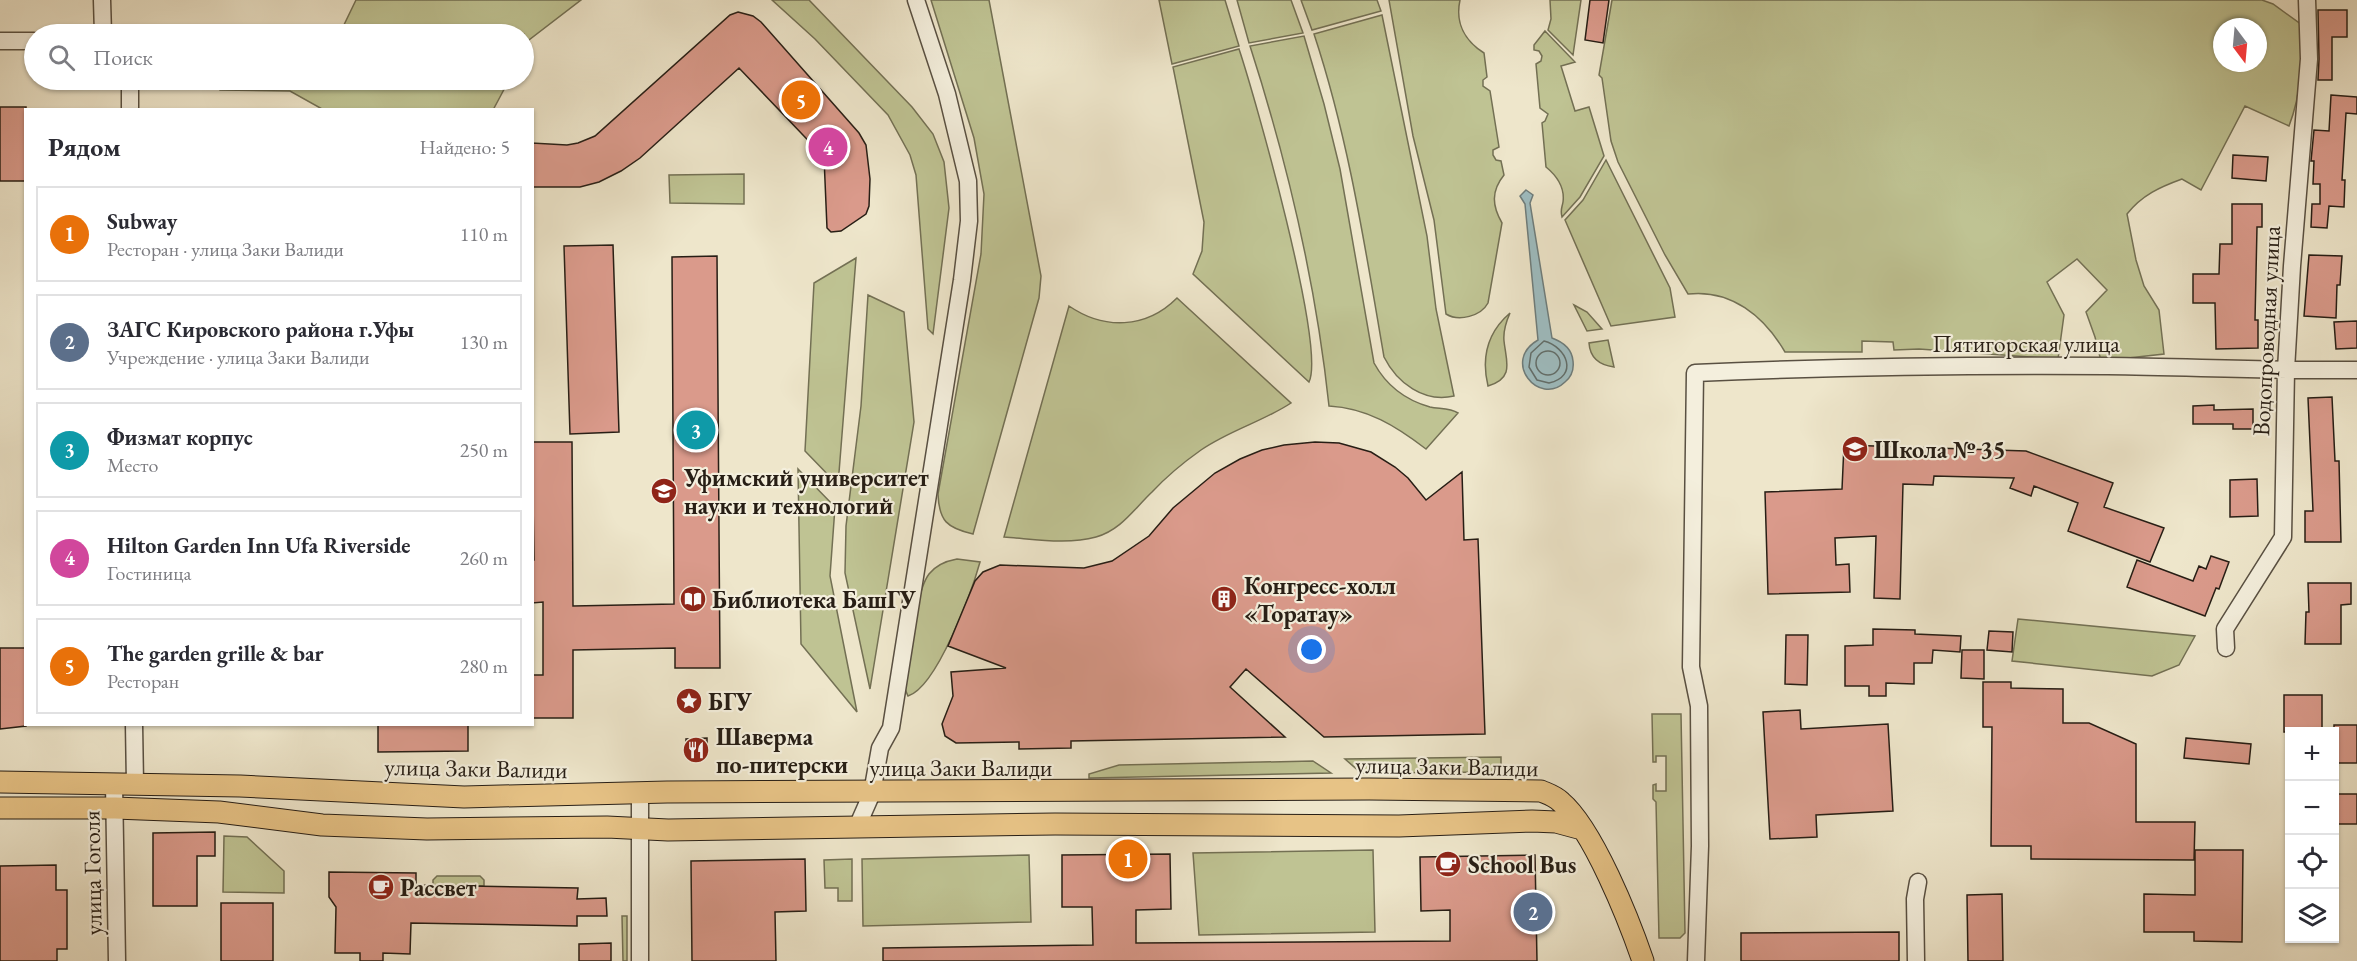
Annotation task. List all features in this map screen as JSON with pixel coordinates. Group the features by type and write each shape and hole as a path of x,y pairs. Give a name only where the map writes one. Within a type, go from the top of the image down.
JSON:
{"main road":[{"name":"улица Заки Валиди","path":"0,782 240,786 464,796 640,793 1532,790 1541,791 1561,801 1598,853 1643,961"},
{"path":"0,808 115,808 219,812 322,825 427,829 640,828 668,830 1055,824 1399,826 1543,821 1582,829"}],"street":[{"path":"102,0 103,24"},
{"path":"857,827 872,793 880,748 891,728 963,280 969,221 968,182 962,152 916,0"},
{"name":"Водопроводная улица","path":"2226,648 2225,629 2283,537 2286,370 2309,59 2307,0"},
{"path":"0,41 24,41"},
{"path":"130,90 130,108"},
{"name":"Пятигорская улица","path":"1696,961 1700,846 1699,706 1690,667 1695,373 1774,369 2108,366 2357,370"},
{"name":"улица Гоголя","path":"117,961 115,808 125,784 134,726"},
{"path":"640,793 640,961"},
{"path":"1916,961 1915,899 1918,882"}],"green space":[{"path":"356,0 581,0 534,36 534,24 344,24"},
{"path":"772,0 809,0 912,107 933,134 944,162 949,208 933,334 928,329 916,175 910,155 888,115 815,39"},
{"path":"931,0 989,0 1041,276 1039,298 973,534 957,529 946,522 940,511 938,494 981,254 984,194 974,138"},
{"path":"1159,0 1225,0 1239,46 1172,64"},
{"path":"1237,0 1291,0 1303,33 1249,43"},
{"path":"1301,0 1377,0 1381,11 1312,30"},
{"path":"1389,0 1460,0 1459,16 1463,31 1484,53 1487,77 1483,80 1483,86 1490,91 1499,147 1493,150 1493,155 1496,160 1501,161 1504,175 1497,187 1494,199 1496,211 1502,223 1488,303 1485,308 1469,316 1457,317 1446,314 1434,220 1413,136"},
{"path":"1550,0 1581,0 1573,55 1548,30 1551,19"},
{"path":"1612,0 2262,0 2273,4 2302,25 2299,89 2289,126 2245,106 2201,190 2182,179 2152,192 2127,214 2136,260 2144,286 2159,310 2164,354 2101,361 2086,312 2107,290 2077,259 2047,282 2064,315 2058,359 1919,349 1894,350 1893,342 1862,341 1862,352 1785,352 1767,327 1745,308 1718,296 1688,294 1665,255 1618,162 1611,141 1602,78 1599,75"},
{"path":"1382,15 1427,236 1436,309 1454,396 1432,397 1413,389 1396,375 1384,357 1347,154 1314,34"},
{"path":"1545,31 1575,62 1561,66 1575,111 1589,107 1604,156 1580,197 1562,217 1561,187 1554,174 1546,167 1542,123 1548,114 1540,108 1536,64 1541,61 1542,56 1539,51 1534,50 1534,45"},
{"path":"1304,36 1340,169 1374,363 1390,385 1404,396 1430,407 1448,409 1458,413 1426,449 1404,433 1368,414 1343,407 1329,406 1317,315 1299,225 1277,135 1250,46"},
{"path":"1239,49 1273,166 1299,274 1312,360 1309,382 1193,274 1202,251 1204,222 1173,67"},
{"path":"220,90 504,90 494,108 320,108 290,91"},
{"path":"1606,160 1670,288 1675,317 1611,326 1565,220 1583,200"},
{"path":"744,174 744,204 670,203 669,175"},
{"path":"856,258 838,485 805,451 814,283"},
{"path":"868,295 904,312 914,422 870,689 845,573 846,526 861,406"},
{"path":"1177,298 1291,403 1201,450 1158,486 1127,518 1105,534 1074,541 1004,537 1069,306 1096,319 1124,323 1152,316"},
{"path":"1574,305 1587,312 1602,329 1587,331"},
{"path":"1510,313 1504,334 1507,368 1497,383 1488,386 1485,365 1488,346 1496,328"},
{"path":"1608,340 1614,367 1604,365 1591,353 1589,343"},
{"path":"798,469 835,507 830,576 857,712 801,644"},
{"path":"957,559 980,562 961,615 941,657 919,689 908,696 905,689 911,646 916,612 924,584 935,568"},
{"path":"2018,619 2195,636 2179,665 2152,676 2012,661"},
{"path":"1652,714 1681,714 1685,933 1680,938 1659,938 1656,802 1653,799 1653,785 1656,784 1656,791 1666,791 1666,756 1656,756 1656,762 1653,762"},
{"path":"1501,757 1501,772 1361,773 1345,759"},
{"path":"1313,761 1331,773 1089,778 1089,774 1119,765"},
{"path":"224,836 247,837 284,871 284,893 223,892"},
{"path":"1373,850 1375,932 1199,935 1193,853"},
{"path":"1029,855 1031,922 863,926 862,859"},
{"path":"852,859 852,901 838,901 838,888 825,888 824,860"},
{"path":"437,876 480,876 484,880 484,886 433,885 433,880"},
{"path":"622,916 627,916 627,961 623,961"}],"water":[{"path":"1526,190 1533,195 1530,203 1552,338 1566,347 1573,361 1569,378 1555,388 1545,389 1535,385 1523,369 1523,359 1527,349 1538,340 1525,204 1520,196"}],"building":[{"path":"1590,0 1609,0 1603,43 1585,40"},
{"path":"2318,10 2347,10 2347,37 2332,37 2332,80 2318,80"},
{"path":"738,12 753,16 761,22 859,133 866,145 870,179 869,206 866,214 841,231 831,232 827,228 824,157 739,68 640,158 621,171 599,182 580,187 534,187 534,143 567,145 595,136 730,15"},
{"path":"2331,95 2357,97 2357,114 2346,113 2342,180 2345,180 2344,207 2329,206 2327,228 2311,227 2312,204 2320,204 2320,184 2313,184 2314,161 2311,161 2314,130 2329,131"},
{"path":"0,107 26,107 24,108 24,181 0,181"},
{"path":"2233,155 2268,157 2266,181 2232,178"},
{"path":"2232,204 2262,204 2262,227 2257,227 2255,320 2258,320 2258,348 2216,349 2215,303 2193,303 2193,274 2219,274 2220,244 2232,244"},
{"path":"613,245 619,432 570,434 564,246"},
{"path":"2309,255 2342,256 2340,285 2337,285 2336,318 2304,316"},
{"path":"717,256 720,668 675,668 675,648 573,650 573,718 534,718 534,675 543,675 543,602 534,603 534,442 572,442 573,606 674,604 672,257"},
{"path":"2357,321 2357,348 2336,349 2334,322"},
{"path":"2332,397 2335,461 2339,461 2341,542 2305,542 2305,511 2313,511 2308,398"},
{"path":"2214,405 2214,410 2253,409 2253,429 2233,429 2233,424 2193,424 2193,406"},
{"name":"Конгресс-холл «Торатау»","path":"1315,442 1339,443 1371,452 1408,478 1426,500 1462,472 1464,540 1478,539 1485,734 1324,737 1246,669 1230,687 1285,737 1071,741 1071,748 1019,749 1019,742 956,743 945,736 942,724 953,696 951,672 1006,668 948,646 975,581 983,572 1000,565 1084,568 1112,561 1149,536 1173,508 1215,473 1262,450"},
{"path":"1844,445 2026,451 2113,483 2104,507 2164,528 2150,562 2068,531 2078,503 2034,486 2031,496 2010,488 2014,478 1934,476 1933,485 1903,484 1900,599 1874,598 1876,536 1835,538 1836,565 1849,564 1850,592 1768,594 1765,492 1842,489"},
{"path":"2257,479 2258,516 2230,517 2230,480"},
{"path":"2211,556 2229,562 2219,589 2216,588 2205,616 2127,587 2137,560 2193,581 2199,566 2206,569"},
{"path":"2308,583 2351,583 2351,604 2341,605 2341,644 2305,644 2306,612 2309,612"},
{"path":"1873,629 1915,630 1915,634 1961,636 1960,652 1933,650 1932,663 1914,663 1914,684 1886,683 1886,696 1869,696 1869,686 1845,686 1845,646 1873,645"},
{"path":"1989,631 2013,632 2012,652 1987,650"},
{"path":"1786,635 1808,635 1807,685 1785,684"},
{"path":"0,648 24,648 24,726 26,726 0,729"},
{"path":"1962,650 1984,650 1984,679 1961,678"},
{"path":"1983,682 2011,682 2011,688 2063,689 2063,723 2089,723 2136,744 2136,822 2195,822 2194,860 2031,859 2031,846 1991,846 1992,727 1983,727"},
{"path":"2284,695 2322,695 2322,727 2285,727 2284,732"},
{"path":"1800,710 1801,729 1888,724 1893,811 1816,815 1817,837 1770,839 1763,712"},
{"path":"2334,725 2357,725 2357,763 2339,763 2339,727 2334,727"},
{"path":"378,726 468,726 468,751 378,752"},
{"path":"707,738 707,752 686,753 686,739"},
{"path":"2186,738 2251,744 2249,764 2184,758"},
{"path":"2339,794 2357,794 2357,824 2339,824"},
{"path":"215,832 215,856 197,856 197,906 153,906 153,833"},
{"path":"2195,850 2243,850 2242,942 2194,941 2194,932 2144,932 2144,894 2195,895"},
{"path":"1170,854 1171,909 1136,910 1136,943 1450,941 1450,910 1421,911 1420,857 1535,855 1537,961 883,961 883,948 1093,945 1092,907 1062,907 1062,855"},
{"path":"805,859 806,911 775,912 776,961 692,961 691,861"},
{"path":"56,865 56,890 67,890 67,949 57,949 57,961 0,961 0,866"},
{"path":"329,872 416,873 416,885 578,888 577,899 606,898 607,916 577,916 577,926 411,923 410,954 383,953 383,961 360,961 360,953 335,953 336,907 329,897"},
{"path":"2002,894 2003,961 1968,961 1967,895"},
{"path":"221,903 273,903 273,961 221,961"},
{"path":"1899,932 1899,961 1741,961 1741,933"},
{"path":"611,943 611,961 579,961 579,944"}],"place":[{"name":"The garden grille & bar","path":"801,100"},
{"name":"Hilton Garden Inn Ufa Riverside","path":"828,147"},
{"name":"Физмат корпус","path":"696,430"},
{"name":"Школа № 35","path":"1855,449"},
{"name":"Уфимский университет науки и технологий","path":"664,491"},
{"name":"Библиотека БашГУ","path":"693,599"},
{"name":"Конгресс-холл «Торатау»","path":"1224,599"},
{"name":"БГУ","path":"689,701"},
{"name":"Шаверма по-питерски","path":"696,750"},
{"name":"Subway","path":"1128,859"},
{"name":"School Bus","path":"1448,864"},
{"name":"Рассвет","path":"381,887"},
{"name":"ЗАГС Кировского района г.Уфы","path":"1533,912"}]}
